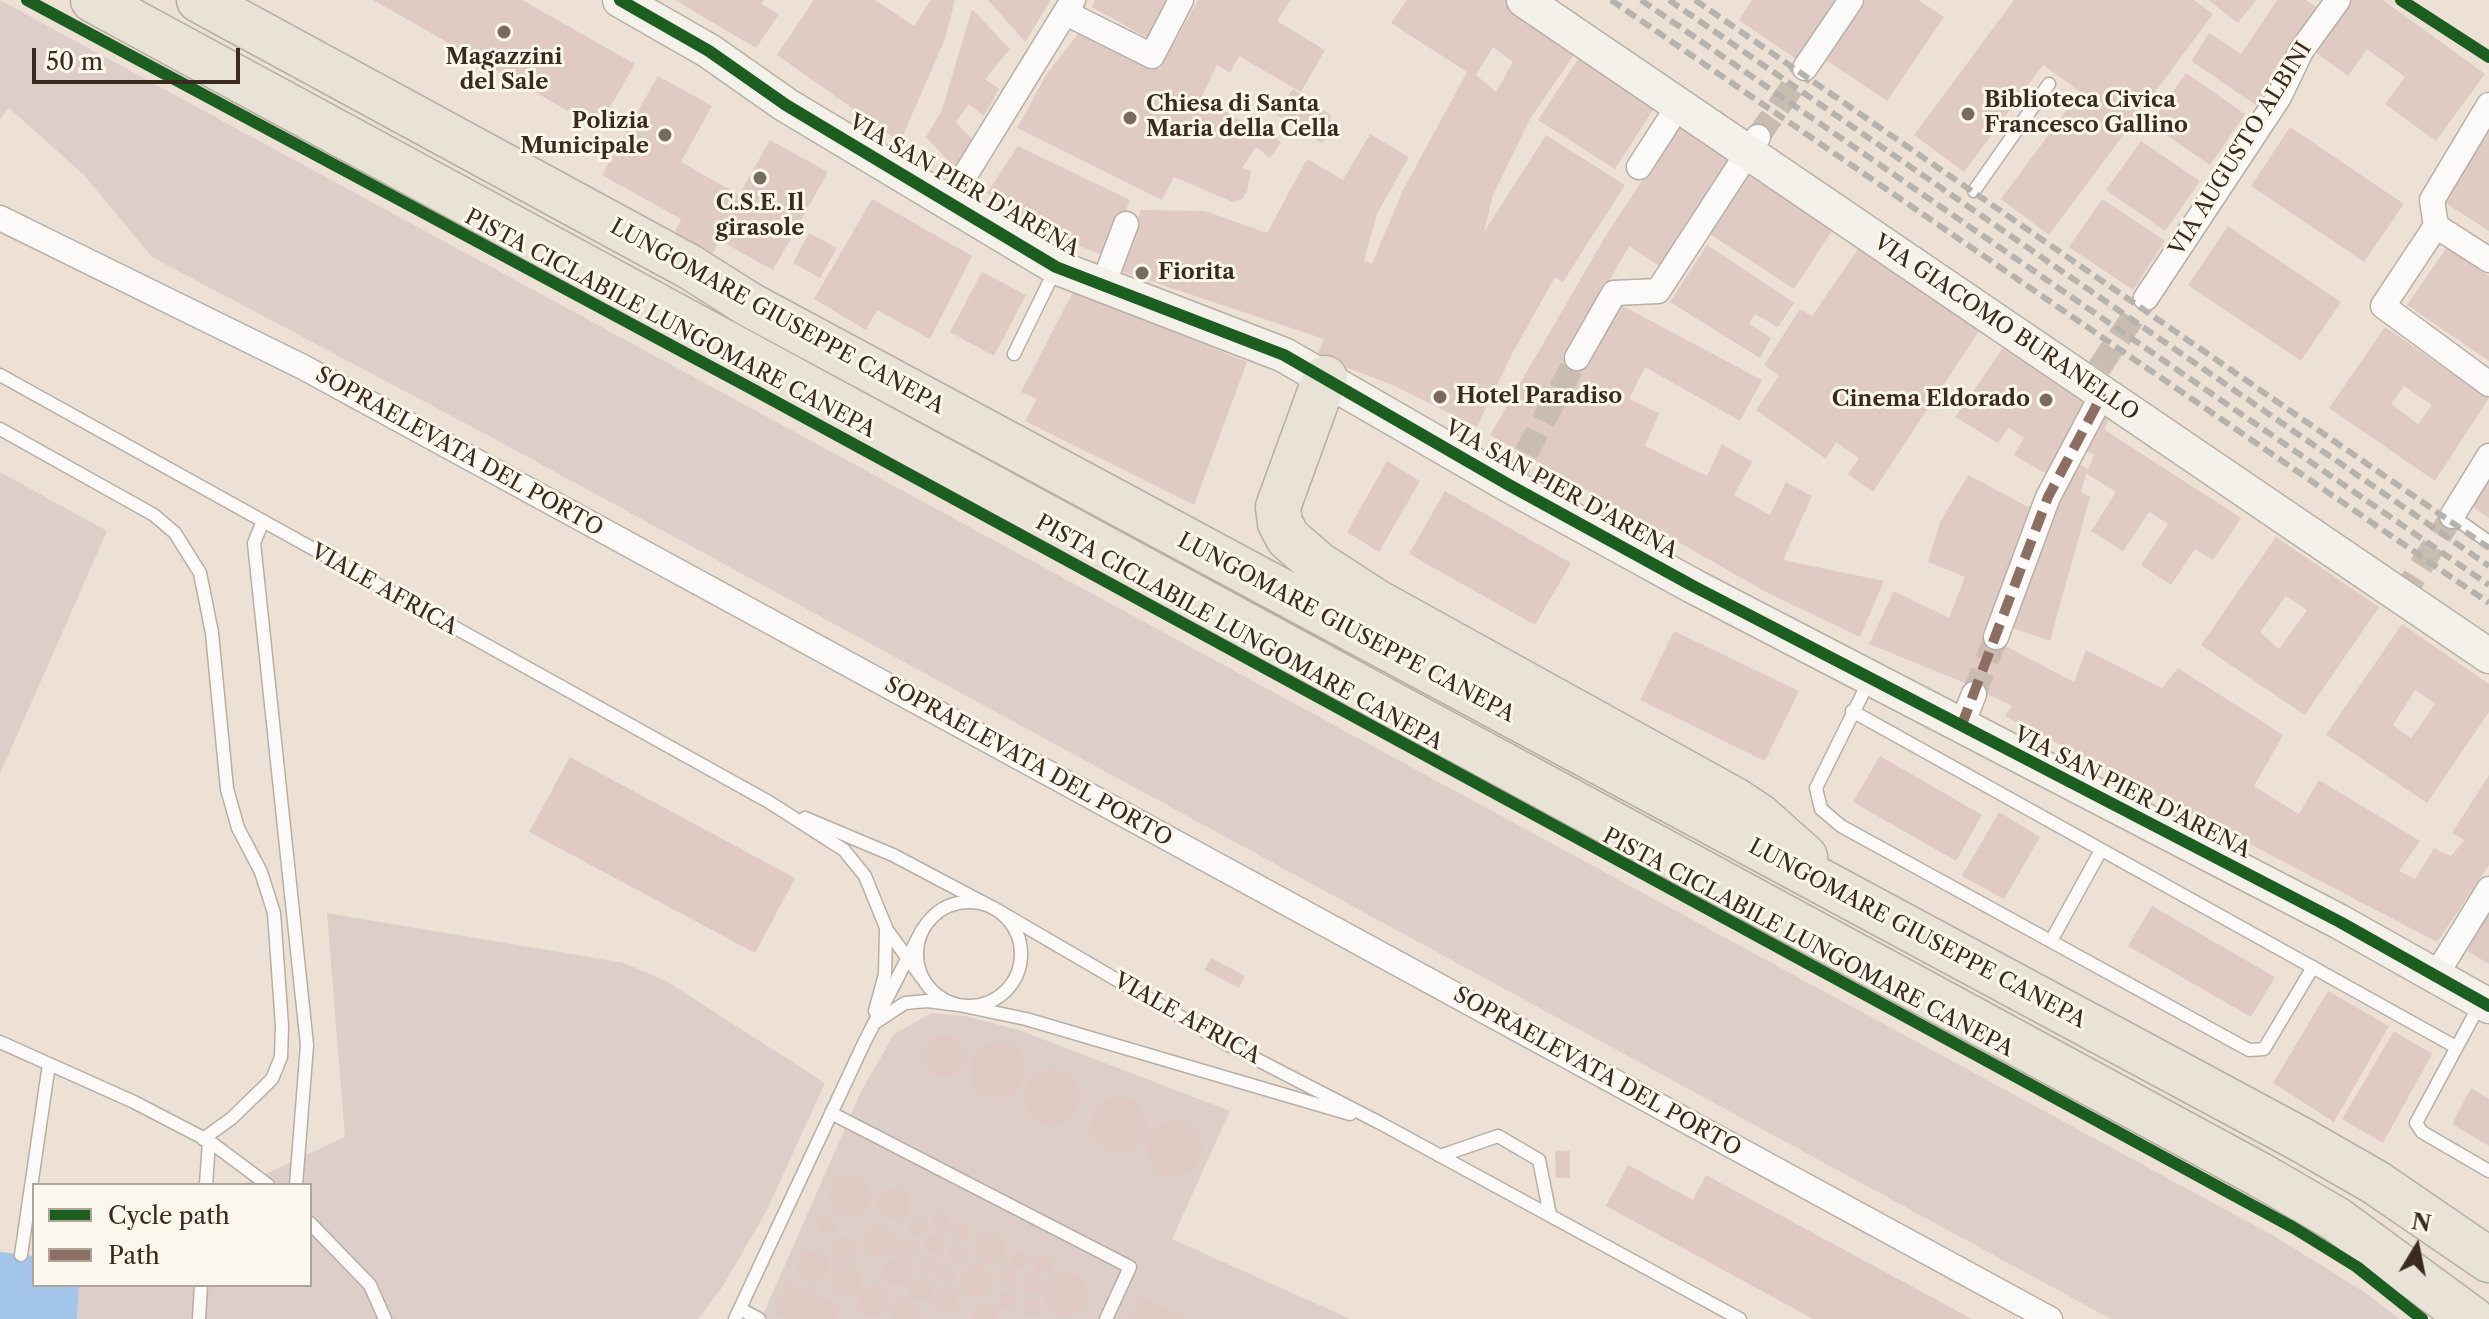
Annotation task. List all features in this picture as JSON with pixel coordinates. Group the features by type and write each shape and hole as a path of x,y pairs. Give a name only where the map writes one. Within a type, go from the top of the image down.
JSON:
{"highway":[{"name":"LUNGOMARE GIUSEPPE CANEPA","path":"93,0 2262,1176 2336,1219 2472,1319"},
{"name":"LUNGOMARE GIUSEPPE CANEPA","path":"199,0 690,267 764,313 1718,829 1842,891 2375,1182 2489,1260"},
{"path":"1325,378 1278,507 1280,523 1288,538 1318,564 1375,601 1735,800 1759,816 1842,891"}],"street":[{"name":"VIA SAN PIER D'ARENA","path":"620,0 1056,267 1284,355 1509,485 1961,727 2340,922 2485,1004"},
{"path":"948,203 1070,6 1152,56 1181,0"},
{"name":"VIA GIACOMO BURANELLO","path":"1524,0 1679,105 1753,145 2489,656"},
{"path":"1805,68 1851,0"},
{"name":"VIA AUGUSTO ALBINI","path":"2146,298 2279,97 2301,51 2338,0"},
{"path":"1639,167 1679,105"},
{"path":"2489,105 2432,200 2436,226 2383,306 2489,384"},
{"path":"1577,358 1614,293 1658,291 1753,145"},
{"name":"SOPRAELEVATA DEL PORTO","path":"0,218 303,367 2050,1319"},
{"path":"1103,285 1126,224"},
{"path":"2436,226 2489,260"},
{"path":"1996,637 2048,497 2097,381"},
{"path":"2452,516 2489,456"},
{"path":"1961,727 1974,694"},
{"path":"2436,975 2489,889"}],"lane":[{"path":"1974,191 2049,84"},
{"name":"VIA SAN PIER D'ARENA","path":"1014,354 1056,267"},
{"name":"VIALE AFRICA","path":"0,375 769,802 844,850 865,876 886,928 932,991 959,1005 1041,1023 1380,1123"},
{"path":"0,429 154,515 175,533 200,573 212,633 227,789 238,828 261,872 274,913 282,1026 281,1057 272,1079 206,1140 206,1183"},
{"path":"2452,516 2489,542"},
{"path":"263,521 254,543 307,1045 296,1183"},
{"path":"1871,678 1817,781 1817,802 1826,816 2253,1051 2264,1049 2313,967"},
{"path":"1852,711 2100,852 2456,1047"},
{"name":"VIALE AFRICA","path":"769,802 893,855 997,910 1225,1043 1380,1123 1740,1319"},
{"path":"2051,941 2100,852"},
{"name":"VIALE AFRICA","path":"922,930 933,916 964,902 997,910 1011,923 1019,938 1021,956 1017,974 1008,989 994,1000 977,1006 959,1005"},
{"name":"VIALE AFRICA","path":"865,1041 885,974 886,928"},
{"path":"759,1319 739,1314 865,1041 922,930"},
{"path":"922,930 917,946 922,978"},
{"path":"876,1022 905,1003 927,1001 959,1005"},
{"name":"VIA SAN PIER D'ARENA","path":"2485,1004 2456,1047 2417,1118 2417,1128 2489,1171"},
{"path":"0,1042 206,1140 265,1183"},
{"path":"21,1255 49,1064"},
{"path":"831,1113 1130,1267 1106,1319"},
{"path":"1440,1156 1498,1136 1539,1160 1550,1215"},
{"path":"312,1225 370,1285 385,1319"},
{"path":"199,1319 201,1287"}],"shaded area":[{"path":"0,0 2274,1236 2364,1292 2400,1319 2111,1319 478,430 152,257 85,176 9,108 0,119"},
{"path":"0,472 107,531 0,774"},
{"path":"327,913 624,963 666,981 825,1083 766,1212 721,1289 698,1319 77,1319 79,1287 312,1287 312,1183 246,1183 345,1137"},
{"path":"932,1013 965,1016 1019,1030 1230,1111 1172,1239 1350,1319 761,1319 862,1090 894,1034"}],"water":[{"path":"0,1252 32,1256 32,1287 79,1287 77,1319 0,1319"}],"building":[{"name":"Magazzini del Sale","path":"373,0 522,0 635,64 598,128"},
{"path":"675,0 764,0 761,4 779,14 756,48"},
{"path":"814,0 875,0 914,26 931,0 955,0 945,39 900,142 777,55"},
{"path":"988,0 1051,0 1025,42"},
{"path":"1095,0 1176,0 1151,40 1092,7"},
{"name":"Chiesa di Santa Maria della Cella","path":"1198,0 1290,0 1277,21 1325,50 1301,92 1239,56 1230,73 1217,65 1202,96 1264,136 1266,131 1281,142 1270,158 1256,147 1242,168 1251,171 1247,192 1242,199 1233,202 1174,177 1162,200 1017,128 1048,72 1079,33 1160,69"},
{"path":"1407,0 1508,0 1578,49 1530,119 1493,195 1484,232 1546,135 1625,185 1563,282 1555,277 1511,356 1477,427 1395,386 1317,356 1324,339 1117,270 1141,210 1205,211 1267,233 1307,159 1343,180 1370,134 1409,157 1377,214 1364,261 1372,264 1403,190 1467,72 1391,23","holes":["1493,47 1513,62 1496,92 1476,75"]},
{"path":"1752,0 1840,0 1799,61 1739,20"},
{"path":"1866,0 1918,0 1944,17 1887,101 1826,60"},
{"name":"Biblioteca Civica Francesco Gallino","path":"2014,0 2194,0 2213,14 2049,235 2001,199 2080,92 2043,65 1964,172 1914,135"},
{"path":"2208,0 2256,0 2238,23"},
{"path":"2277,0 2306,0 2320,9 2256,105 2191,61 2209,33 2241,54"},
{"path":"2347,0 2383,0 2485,74 2436,141 2385,104 2405,77 2367,49 2348,76 2311,49"},
{"path":"972,9 1010,49 985,79 999,89 984,116 969,104 956,122 973,140 955,168 926,137 942,110"},
{"path":"1582,53 1658,102 1615,169 1538,120"},
{"path":"2186,73 2245,114 2210,165 2150,124"},
{"path":"658,76 712,106 681,162 739,195 770,140 828,172 773,270 719,240 713,253 675,233 681,219 602,175"},
{"path":"1293,89 1331,115 1328,138 1321,143 1275,114"},
{"path":"1682,120 1737,156 1661,267 1629,246 1568,354 1589,365 1619,304 1762,380 1740,421 1645,367 1629,399 1659,413 1645,446 1707,476 1722,444 1752,462 1734,495 1770,515 1786,482 1812,496 1783,560 1884,581 1860,637 1768,593 1490,435 1608,232"},
{"path":"2290,127 2404,204 2364,262 2251,186"},
{"path":"2489,132 2489,231 2444,202"},
{"path":"2141,141 2200,181 2165,231 2106,190"},
{"path":"1018,146 1130,200 1107,257 1039,230 987,193"},
{"path":"1750,170 1835,226 1794,289 1708,233"},
{"path":"872,199 972,256 930,339 877,310 866,330 814,299"},
{"path":"2102,199 2165,241 2133,290 2069,247"},
{"path":"2228,226 2341,302 2301,361 2188,285"},
{"path":"809,233 837,248 820,278 793,263"},
{"path":"1707,245 1794,303 1778,327 1755,314 1749,324 1771,338 1760,358 1670,302"},
{"path":"1860,246 1981,328 1873,492 1848,474 1859,458 1836,442 1826,459 1756,410 1779,376 1764,365 1800,309 1812,316"},
{"path":"2447,247 2489,276 2489,361 2407,305"},
{"path":"982,272 1026,295 994,356 950,332"},
{"path":"1074,290 1247,362 1194,505 1025,421 1037,399 1021,392"},
{"path":"2385,327 2489,398 2435,481 2329,408","holes":["2404,386 2432,405 2418,424 2391,404"]},
{"path":"2003,348 2091,407 2050,476 2014,455 2024,438 2009,428 1998,443 1955,417"},
{"path":"2100,412 2109,418 2105,430 2241,518 2213,560 2195,549 2171,585 2141,565 2168,524 2149,512 2123,551 2091,531 2116,492 2086,473 2081,492 2090,497 2050,641 2010,627 2073,461 2088,469 2094,455 2082,448"},
{"path":"1387,461 1420,481 1379,552 1347,532"},
{"path":"2489,474 2489,518 2469,504"},
{"path":"1968,475 2038,512 1988,637 2074,682 2086,650 2162,688 2178,668 2283,735 2254,786 2299,814 2319,780 2420,841 2399,871 2415,879 2434,848 2451,856 2464,840 2452,833 2489,775 2489,865 2437,942 2005,716 2012,706 1869,644 1894,591 1949,618 1965,577 1928,562 1940,522"},
{"path":"1445,491 1571,563 1535,625 1409,554"},
{"path":"2276,537 2379,607 2305,715 2201,645","holes":["2286,596 2307,610 2279,649 2260,632"]},
{"path":"2402,624 2489,684 2489,712 2427,803 2326,735","holes":["2415,690 2435,704 2411,738 2393,725"]},
{"path":"1674,631 1799,691 1765,761 1640,700"},
{"path":"1880,756 1982,815 1956,861 1853,802"},
{"path":"570,757 795,878 755,953 529,832"},
{"path":"1999,812 2040,837 2004,899 1962,876"},
{"path":"2152,906 2275,977 2251,1017 2128,946"},
{"path":"2489,913 2489,964 2467,951"},
{"path":"1211,958 1245,976 1239,988 1204,970"},
{"path":"2328,991 2389,1026 2334,1122 2273,1083"},
{"path":"2394,1031 2432,1054 2383,1143 2342,1119"},
{"path":"944,1035 959,1041 965,1056 959,1071 944,1077 929,1071 923,1056 929,1041"},
{"path":"998,1042 1018,1050 1026,1070 1018,1090 998,1098 978,1090 970,1070 978,1050"},
{"path":"1052,1069 1072,1077 1080,1097 1072,1117 1052,1125 1032,1117 1024,1097 1032,1077"},
{"path":"2471,1088 2489,1099 2489,1146 2452,1124"},
{"path":"1119,1097 1139,1105 1147,1125 1139,1145 1119,1153 1099,1145 1091,1125 1099,1105"},
{"path":"1174,1121 1194,1129 1202,1149 1194,1169 1174,1177 1154,1169 1146,1149 1154,1129"},
{"path":"1555,1151 1570,1151 1570,1178 1556,1178"},
{"path":"1628,1165 1693,1200 1706,1175 1972,1319 1813,1319 1606,1206"},
{"path":"850,1175 865,1181 871,1196 865,1211 850,1217 835,1211 829,1196 835,1181"},
{"path":"893,1188 904,1193 909,1204 904,1215 893,1220 882,1215 877,1204 882,1193"},
{"path":"941,1213 950,1222 941,1231 932,1222"},
{"path":"826,1216 835,1225 826,1234 817,1225"},
{"path":"918,1218 927,1227 918,1236 909,1227"},
{"path":"961,1222 970,1231 961,1240 952,1231"},
{"path":"880,1225 891,1230 896,1241 891,1252 880,1257 869,1252 864,1241 869,1230"},
{"path":"991,1232 1002,1237 1007,1248 1002,1259 991,1264 980,1259 975,1248 980,1237"},
{"path":"934,1235 943,1244 934,1253 925,1244"},
{"path":"845,1236 854,1240 858,1249 854,1258 845,1262 836,1258 832,1249 836,1240"},
{"path":"908,1241 917,1250 908,1259 899,1250"},
{"path":"958,1245 967,1254 958,1263 949,1254"},
{"path":"813,1251 824,1256 829,1267 824,1278 813,1283 802,1278 797,1267 802,1256"},
{"path":"1019,1251 1028,1260 1019,1269 1010,1260"},
{"path":"927,1256 936,1265 927,1274 918,1265"},
{"path":"1043,1256 1052,1265 1043,1274 1034,1265"},
{"path":"896,1260 905,1264 909,1273 905,1282 896,1286 887,1282 883,1273 887,1264"},
{"path":"846,1264 857,1269 862,1280 857,1291 846,1296 835,1291 830,1280 835,1269"},
{"path":"976,1265 987,1270 992,1281 987,1292 976,1297 965,1292 960,1281 965,1270"},
{"path":"946,1266 955,1275 946,1284 937,1275"},
{"path":"1007,1269 1016,1278 1007,1287 998,1278"},
{"path":"1066,1272 1082,1278 1088,1294 1082,1310 1066,1316 1050,1310 1044,1294 1050,1278"},
{"path":"1032,1275 1041,1284 1032,1293 1023,1284"},
{"path":"921,1277 929,1281 933,1289 929,1297 921,1301 913,1297 909,1289 913,1281"},
{"path":"788,1283 842,1306 836,1319 786,1319 774,1314"},
{"path":"874,1285 885,1290 890,1301 885,1312 874,1317 863,1312 858,1301 863,1290"},
{"path":"946,1288 954,1292 958,1300 954,1308 946,1312 938,1308 934,1300 938,1292"},
{"path":"1008,1291 1017,1300 1008,1309 999,1300"},
{"path":"1142,1297 1191,1319 1132,1319"},
{"path":"903,1299 919,1307 920,1319 890,1319 891,1307"},
{"path":"1032,1299 1041,1308 1032,1317 1023,1308"},
{"path":"982,1302 996,1307 998,1319 972,1319 972,1311"}],"tunnel":[{"path":"1758,137 1805,68"},
{"path":"2099,368 2146,298"},
{"path":"1509,485 1577,358"},
{"path":"2402,597 2452,516"},
{"path":"1974,694 1996,637"}],"railway":[{"path":"1611,0 2489,603"},
{"path":"1641,0 2489,585"},
{"path":"1669,0 2489,566"},
{"path":"1695,0 2489,548"}],"marked path":[{"path":"1961,727 2048,497 2103,393"}],"cycle path":[{"name":"PISTA CICLABILE LUNGOMARE CANEPA","path":"27,0 754,390 2294,1228 2357,1267 2422,1319"},
{"path":"620,0 709,51 786,105 1056,267 1284,355 1509,485 1693,586 2340,922 2489,1006"},
{"path":"2401,0 2489,57"}],"place":[{"name":"Magazzini del Sale","path":"504,32"},
{"name":"Biblioteca Civica Francesco Gallino","path":"1968,114"},
{"name":"Chiesa di Santa Maria della Cella","path":"1130,118"},
{"name":"Polizia Municipale","path":"665,135"},
{"name":"C.S.E. Il girasole","path":"760,178"},
{"name":"Fiorita","path":"1142,273"},
{"name":"Hotel Paradiso","path":"1440,397"},
{"name":"Cinema Eldorado","path":"2046,400"}]}
